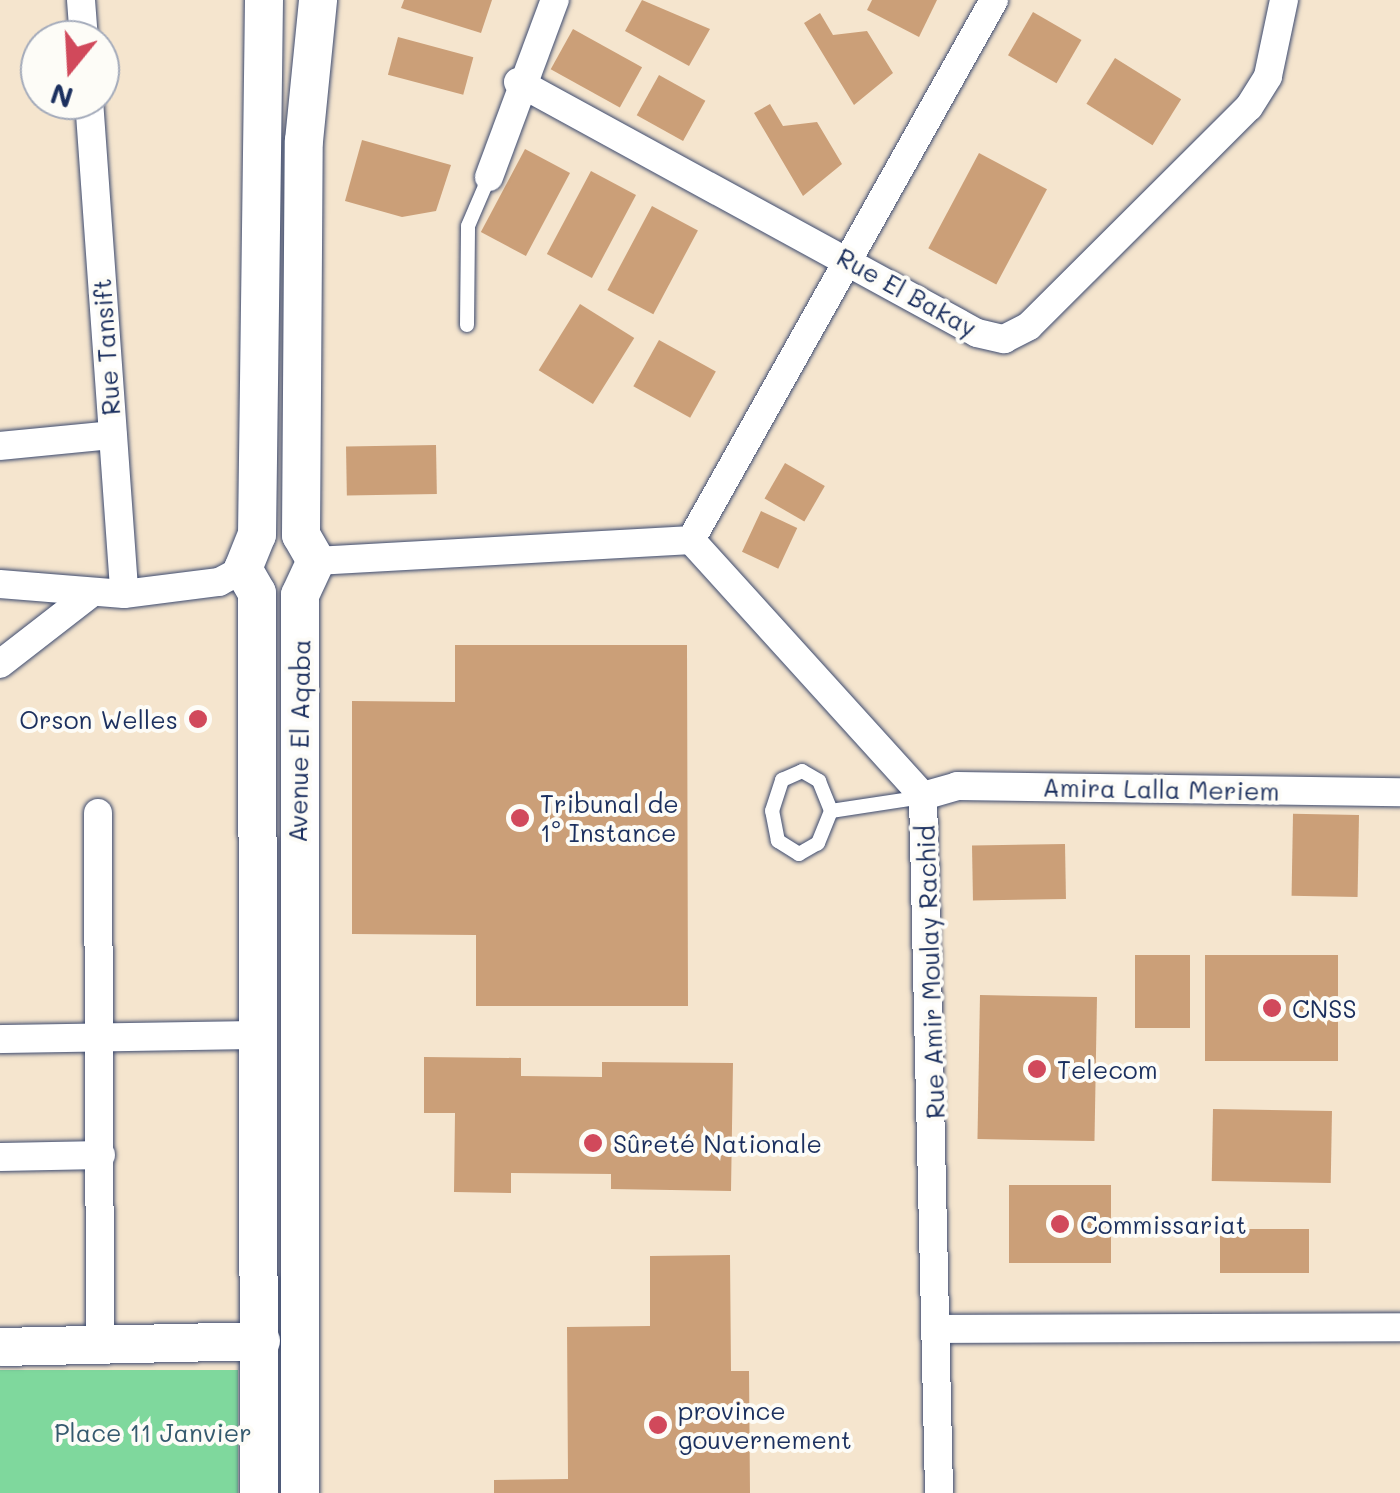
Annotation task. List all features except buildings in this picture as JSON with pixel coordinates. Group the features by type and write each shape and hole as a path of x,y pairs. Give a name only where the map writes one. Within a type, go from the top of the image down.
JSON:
{"main road":[{"name":"Avenue El Aqaba","path":"259,1493 253,566 264,0"},
{"name":"Avenue El Aqaba","path":"300,1493 306,564 304,141 318,0"},
{"path":"253,566 306,564"},
{"path":"253,566 306,564"},
{"path":"0,1348 260,1341"}],"street":[{"path":"488,178 518,82 555,0"},
{"path":"306,564 691,540 994,0"},
{"name":"Rue El Bakay","path":"518,82 850,260 977,333 1004,339 1029,326 1249,107 1268,76 1284,0"},
{"name":"Rue Tansift","path":"89,120 124,594"},
{"path":"0,446 112,435"},
{"name":"Rue Amir Moulay Rachid","path":"691,540 923,796 940,1493"},
{"path":"0,584 89,595 124,594 219,582 253,566"},
{"path":"0,664 89,595"},
{"name":"Amira Lalla Meriem","path":"923,796 957,786 1400,792"},
{"path":"98,813 102,1037 100,1344"},
{"path":"0,1038 256,1035"},
{"path":"0,1157 101,1156"},
{"path":"936,1329 1400,1327"}],"lane":[{"path":"467,325 468,226 488,178"},
{"path":"802,771 818,781 831,812 818,843 799,854 778,842 772,811 782,780 802,771"},
{"path":"831,812 923,796"}],"green space":[{"name":"Place 11 Janvier","path":"0,1370 238,1370 238,1493 0,1493"}],"place":[{"name":"Orson Welles","path":"198,719"},
{"name":"Tribunal de 1° Instance","path":"520,818"},
{"name":"CNSS","path":"1272,1008"},
{"name":"Telecom","path":"1037,1069"},
{"name":"Sûreté Nationale","path":"593,1143"},
{"name":"Commissariat","path":"1060,1224"},
{"name":"province gouvernement","path":"658,1425"}]}
